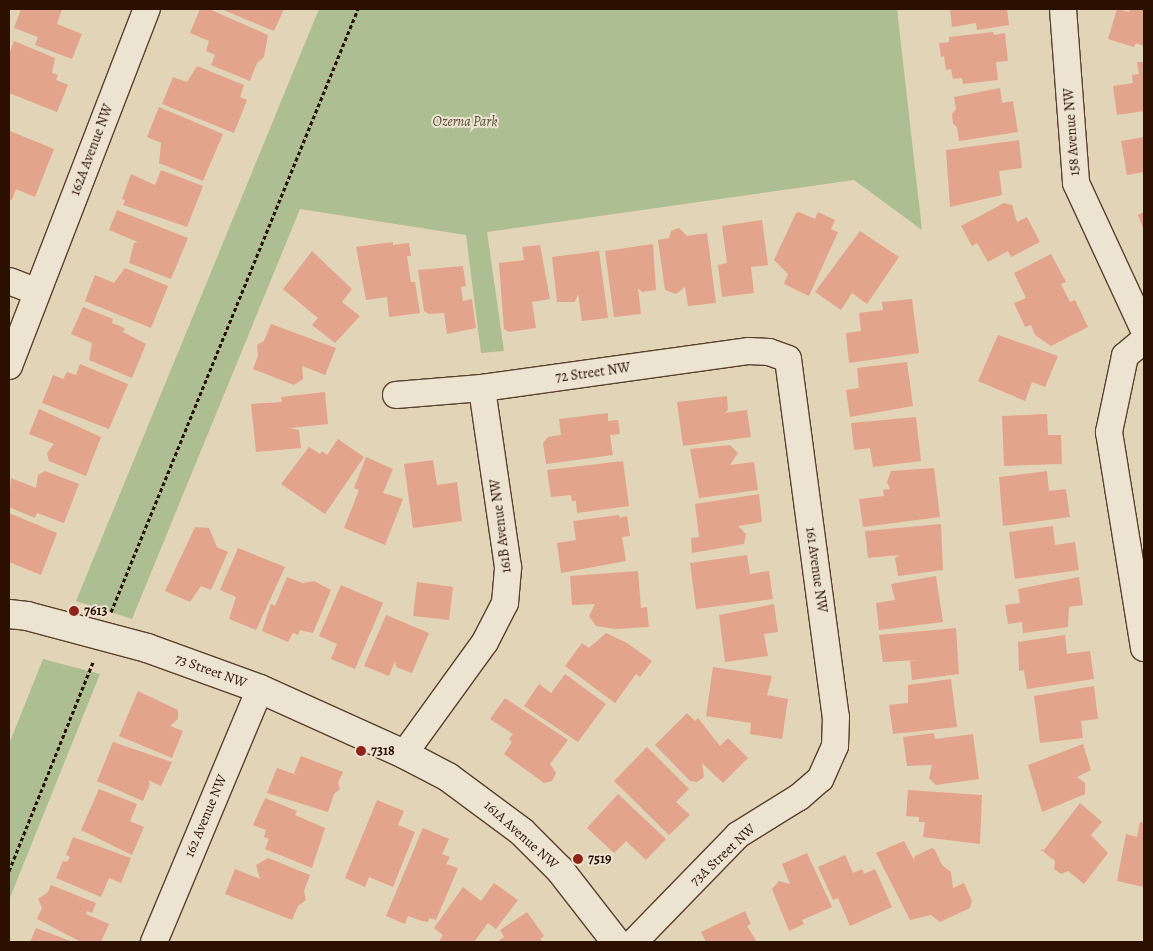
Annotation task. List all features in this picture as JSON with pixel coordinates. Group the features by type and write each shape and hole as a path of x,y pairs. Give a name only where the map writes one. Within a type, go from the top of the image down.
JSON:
{"street":[{"name":"162A Avenue NW","path":"9,366 147,9"},
{"name":"158 Avenue NW","path":"1063,9 1076,183 1144,330"},
{"path":"9,281 37,292"},
{"path":"1144,340 1125,356 1109,432 1144,648"},
{"name":"72 Street NW","path":"396,395 482,388 748,350 769,352 788,359"},
{"name":"161 Avenue NW","path":"788,359 836,717 835,746 820,779"},
{"name":"161B Avenue NW","path":"404,754 485,642 504,603 508,567 482,388"},
{"name":"73 Street NW","path":"9,614 147,648 260,689 404,754"},
{"name":"162 Avenue NW","path":"154,942 260,689"},
{"name":"161A Avenue NW","path":"404,754 448,777 522,832 560,870 616,942"},
{"name":"73A Street NW","path":"634,942 738,836 799,797 820,779"}],"path":[{"path":"9,870 89,677 101,636 358,9"}],"green space":[{"name":"Ozerna Park","path":"319,9 897,9 922,230 854,180 487,232 504,351 481,353 466,235 300,209 132,619 76,601"},
{"path":"43,659 100,674 9,900 9,744"}],"building":[{"path":"21,9 62,9 57,24 82,34 72,59 35,45 38,37 14,28"},
{"path":"200,9 209,9 268,35 264,57 257,63 250,81 211,65 215,55 206,51 209,41 190,33"},
{"path":"221,9 284,9 274,31"},
{"path":"950,9 1007,9 1009,25 977,30 976,23 952,27"},
{"path":"1117,9 1129,12 1130,9 1144,9 1144,46 1136,43 1134,47 1108,39"},
{"path":"993,32 994,35 1005,33 1008,61 996,62 998,80 963,84 962,78 953,79 951,69 946,70 944,56 941,57 939,43 949,42 949,37"},
{"path":"14,41 55,58 52,73 58,75 56,80 68,85 57,112 9,93 9,54"},
{"path":"1137,62 1144,62 1144,111 1117,115 1113,86 1133,83 1132,75 1139,74"},
{"path":"197,66 244,85 240,97 247,100 234,133 162,104 173,77 187,82"},
{"path":"1000,88 1002,103 1013,101 1018,132 959,141 957,127 953,124 952,114 956,109 954,97"},
{"path":"159,107 223,134 203,181 159,163 161,143 147,137"},
{"path":"10,131 54,149 35,197 16,189 12,200 9,199"},
{"path":"1144,137 1144,172 1127,175 1121,141"},
{"path":"1019,140 1022,168 999,171 1002,195 950,207 946,150"},
{"path":"161,170 203,186 187,227 123,205 125,200 122,199 131,174 155,185"},
{"path":"1004,203 1012,205 1017,222 1027,217 1040,242 1011,257 1008,251 988,262 977,243 972,246 961,226"},
{"path":"117,210 188,238 171,279 129,263 134,243 138,242 109,230"},
{"path":"799,212 815,219 818,212 835,220 831,229 838,232 809,296 784,284 788,274 774,260 796,213"},
{"path":"1144,212 1144,230 1138,215"},
{"path":"762,220 768,265 751,267 754,293 722,297 718,265 727,263 722,226"},
{"path":"679,228 687,236 707,233 716,303 688,306 685,287 676,294 665,290 658,240 669,238 671,231"},
{"path":"860,231 899,257 867,304 852,293 841,310 815,292"},
{"path":"393,242 393,245 409,243 411,256 407,256 411,282 415,282 420,313 389,317 387,297 366,300 356,247"},
{"path":"653,244 656,290 642,292 638,288 641,314 614,317 605,251"},
{"path":"540,245 550,299 532,302 536,328 509,332 504,329 499,263 524,260 522,247"},
{"path":"312,251 352,289 342,302 360,316 335,343 312,325 318,318 283,289"},
{"path":"599,251 608,318 582,321 578,294 575,302 557,302 552,257"},
{"path":"1051,254 1066,282 1061,284 1070,302 1075,300 1088,327 1051,346 1035,335 1031,325 1025,327 1014,303 1026,298 1014,273"},
{"path":"463,266 466,286 461,287 463,301 472,299 476,328 447,334 444,313 429,314 424,311 418,270"},
{"path":"125,268 168,286 151,328 85,301 95,275 114,283"},
{"path":"912,299 919,353 849,363 846,333 861,331 859,313 883,310 882,302"},
{"path":"83,307 113,319 112,323 125,328 123,332 146,344 132,378 89,360 92,343 71,334"},
{"path":"271,324 336,348 325,375 302,366 303,379 294,385 253,369 258,356 257,345 264,341"},
{"path":"998,335 1058,356 1045,387 1032,382 1025,401 978,381"},
{"path":"907,362 913,406 850,417 846,390 859,388 857,368"},
{"path":"80,364 128,384 109,429 42,403 53,375 63,379 67,372 76,375"},
{"path":"325,392 328,424 290,428 299,430 301,448 256,452 251,404 282,402 281,397"},
{"path":"727,396 728,410 725,413 747,410 751,437 683,446 677,402"},
{"path":"39,409 101,437 86,476 49,461 47,453 54,444 29,434"},
{"path":"608,413 608,421 618,420 620,434 610,435 613,455 546,464 543,443 548,437 561,435 559,419"},
{"path":"1047,414 1048,435 1061,435 1062,464 1004,466 1002,416"},
{"path":"916,417 921,461 873,467 870,448 854,450 851,423"},
{"path":"338,439 364,457 325,514 281,484 309,447 320,454 322,451 327,455"},
{"path":"730,445 738,453 730,465 754,462 758,490 699,498 690,449"},
{"path":"366,457 393,469 383,493 403,499 385,545 344,528 359,490 354,488"},
{"path":"433,460 437,485 457,482 462,521 413,528 404,464"},
{"path":"623,461 629,506 577,513 576,501 572,501 571,495 551,497 547,470"},
{"path":"934,468 940,517 863,527 859,499 884,496 883,490 890,489 887,482 891,471"},
{"path":"45,471 79,484 64,523 37,513 35,518 9,507 11,478 36,488 38,475"},
{"path":"1047,471 1049,491 1066,489 1070,517 1003,526 999,477"},
{"path":"759,494 762,522 738,526 746,534 744,544 692,553 691,538 699,537 695,504"},
{"path":"9,513 57,533 41,575 9,562"},
{"path":"619,515 620,518 627,516 630,536 622,537 626,561 561,573 557,543 576,540 573,521"},
{"path":"941,524 943,570 898,576 895,558 900,555 868,558 865,531"},
{"path":"1053,526 1055,545 1075,542 1079,570 1015,579 1009,532"},
{"path":"195,527 209,528 217,547 228,552 211,590 201,586 190,602 165,591"},
{"path":"238,548 285,567 256,630 229,619 236,597 220,590"},
{"path":"747,555 750,574 769,571 773,599 696,609 690,563"},
{"path":"638,571 641,608 647,607 649,627 616,629 596,626 589,616 595,604 572,605 570,576"},
{"path":"936,576 943,622 879,630 876,603 895,600 891,584"},
{"path":"287,577 303,583 314,581 331,590 313,633 300,630 298,635 293,633 288,642 262,631 271,604 275,606"},
{"path":"1079,577 1083,605 1069,607 1068,627 1023,633 1022,622 1008,624 1005,605 1020,603 1018,589"},
{"path":"417,582 453,587 449,620 413,616"},
{"path":"341,585 383,603 355,669 331,659 337,644 319,636"},
{"path":"774,604 778,632 764,634 768,656 725,662 719,615"},
{"path":"386,615 429,633 412,673 396,667 395,661 389,676 364,666"},
{"path":"956,628 959,674 912,680 910,661 917,660 883,662 879,635"},
{"path":"606,633 627,643 652,661 640,677 636,674 615,703 565,666 582,643 589,648"},
{"path":"1065,635 1067,654 1090,651 1094,679 1027,689 1024,670 1019,671 1018,642"},
{"path":"713,667 772,676 767,695 788,699 782,739 750,734 751,723 706,716"},
{"path":"565,674 606,704 578,742 524,706 539,684 551,693"},
{"path":"951,679 957,727 893,734 889,705 908,703 908,685"},
{"path":"1094,686 1098,719 1081,721 1083,738 1040,743 1034,696"},
{"path":"138,691 178,710 178,719 170,726 183,731 172,758 119,736"},
{"path":"505,698 568,740 550,764 556,773 552,781 544,783 504,754 512,742 509,739 513,734 490,719"},
{"path":"687,713 695,721 698,718 720,746 728,738 748,758 723,783 702,763 704,777 697,782 690,781 655,745"},
{"path":"934,733 935,739 973,734 979,779 936,785 929,778 932,765 907,766 903,737"},
{"path":"113,742 172,762 161,786 148,780 150,784 143,801 97,781"},
{"path":"1083,744 1091,770 1077,777 1085,783 1085,794 1042,812 1028,765"},
{"path":"647,747 689,789 676,802 690,815 669,835 614,781"},
{"path":"301,756 343,772 338,783 340,789 334,794 328,812 267,793 277,768 297,775 294,773"},
{"path":"99,789 137,804 130,821 144,827 132,855 81,830"},
{"path":"908,790 982,795 980,844 923,837 925,822 919,822 919,817 906,816"},
{"path":"618,794 666,839 646,860 626,841 614,853 587,828"},
{"path":"265,798 297,811 295,815 325,828 312,868 265,849 269,839 264,837 266,830 253,825"},
{"path":"377,800 404,811 398,825 415,832 393,887 369,877 365,887 345,878"},
{"path":"1080,803 1102,822 1091,835 1108,853 1084,884 1068,871 1061,874 1054,869 1055,861 1040,849 1044,850"},
{"path":"1140,822 1144,823 1144,887 1117,881 1126,834 1137,837"},
{"path":"423,828 449,839 442,854 450,857 446,864 458,868 436,920 429,918 428,922 408,916 405,924 386,916"},
{"path":"73,837 131,858 121,883 109,878 101,897 56,878 63,861 67,862 70,857 66,855"},
{"path":"904,841 914,860 915,856 932,848 935,850 942,865 951,872 953,888 964,883 972,901 970,908 940,922 931,915 910,920 876,853"},
{"path":"807,853 832,907 802,920 804,924 789,931 772,889 779,881 790,884 782,864"},
{"path":"845,855 853,873 862,869 864,874 875,869 892,907 850,926 838,898 833,900 818,867"},
{"path":"268,858 310,875 304,891 306,900 298,906 292,920 225,894 235,869 260,879 256,865"},
{"path":"494,883 518,900 496,929 488,923 474,942 439,942 443,935 434,928 463,887 481,901"},
{"path":"51,885 96,903 92,913 87,911 86,914 109,924 101,942 81,942 37,919 42,908 38,899 48,892"},
{"path":"745,911 751,924 747,926 757,942 706,942 701,932"},
{"path":"527,912 544,936 540,939 543,942 497,942 504,937 500,930"},
{"path":"36,928 73,942 30,942"}],"place":[{"name":"7613","path":"74,611"},
{"name":"7318","path":"361,751"},
{"name":"7519","path":"578,859"}]}
